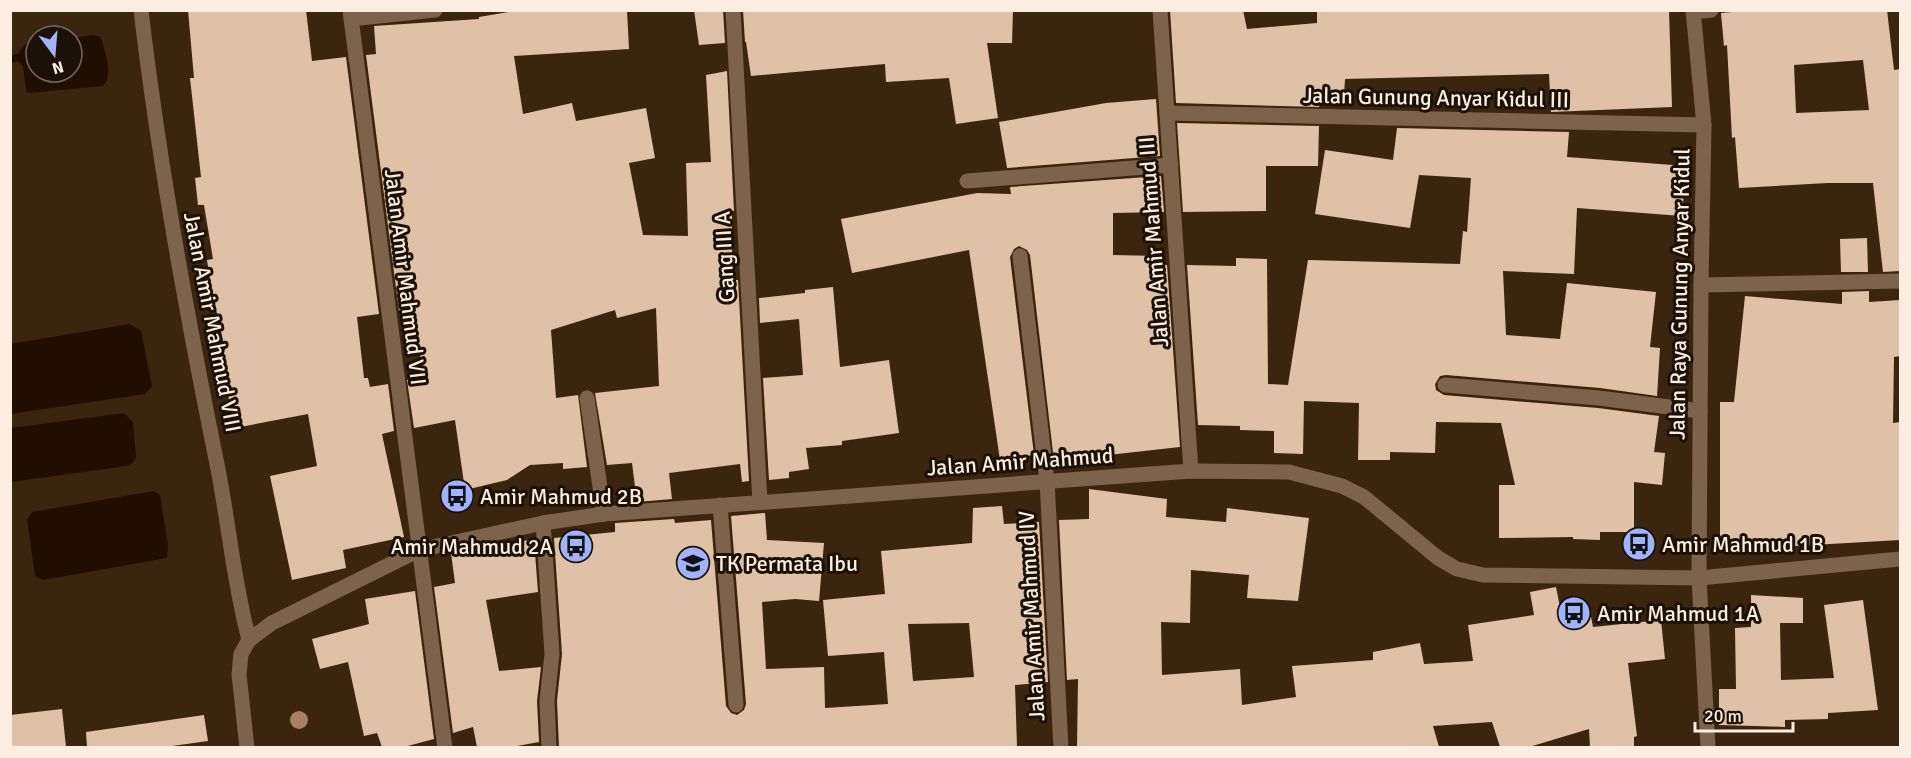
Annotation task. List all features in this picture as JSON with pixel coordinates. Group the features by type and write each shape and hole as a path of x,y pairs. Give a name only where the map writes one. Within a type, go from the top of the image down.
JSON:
{"street":[{"name":"Jalan Amir Mahmud VIII","path":"141,10 166,195 220,483 242,615 249,640"},
{"path":"350,15 435,10"},
{"name":"Gang III A","path":"733,10 760,502"},
{"name":"Jalan Amir Mahmud III","path":"1160,10 1191,471"},
{"path":"1693,11 1711,10"},
{"name":"Jalan Raya Gunung Anyar Kidul","path":"1693,11 1704,125 1699,578 1708,747"},
{"name":"Jalan Amir Mahmud VII","path":"350,15 445,747"},
{"name":"Jalan Gunung Anyar Kidul III","path":"1167,113 1704,125"},
{"path":"967,181 1171,165"},
{"name":"Jalan Amir Mahmud IV","path":"1020,256 1047,481 1061,747"},
{"path":"1701,285 1900,281"},
{"path":"1445,385 1599,398 1700,411"},
{"path":"587,398 604,514"},
{"name":"Jalan Amir Mahmud","path":"249,640 272,623 419,550 543,523 604,514 1191,471 1288,472 1342,486 1364,497 1438,558 1457,568 1483,575 1699,578 1900,559"},
{"path":"720,505 736,705"},
{"path":"543,523 552,654 547,701 549,747"},
{"path":"247,747 239,674 241,654 249,640"}],"shaded area":[{"path":"84,36 99,36 102,40 108,71 108,77 103,86 30,93 26,91 25,84 84,84"},
{"path":"24,45 24,74 23,66 17,61 12,63 11,67 11,56 19,53"},
{"path":"129,324 141,330 152,387 145,394 11,414 11,344"},
{"path":"124,413 133,422 136,457 133,463 127,466 11,482 11,428"},
{"path":"154,491 160,495 168,545 167,558 43,580 35,576 27,520 32,512"}],"building":[{"path":"188,10 306,10 312,61 346,57 379,314 357,317 364,378 368,378 370,387 388,384 394,431 382,434 404,537 343,550 346,568 292,580 270,476 317,466 308,414 235,428 222,350 225,350 207,260 213,259 204,205 198,205 195,178 201,177 190,78 194,78"},
{"path":"521,10 627,10 629,49 514,56 523,114 572,103 576,121 646,108 655,158 629,163 643,235 688,236 686,163 711,162 706,75 727,71 734,211 732,211 732,280 738,280 749,481 742,482 740,464 669,473 672,499 637,502 632,463 607,465 595,393 659,386 656,308 617,318 615,310 551,330 556,398 578,395 587,467 563,469 563,463 530,465 507,480 465,490 455,420 414,428 407,380 424,377 412,309 399,311 366,55 376,54 374,26 479,19 479,17"},
{"path":"694,10 723,10 725,43 699,45"},
{"path":"743,10 1013,10 1012,43 987,43 998,118 956,124 949,78 886,82 885,64 751,76 745,42"},
{"path":"1170,10 1243,10 1247,29 1317,23 1317,10 1669,10 1672,107 1551,112 1549,74 1345,79 1344,96 1320,98 1319,107 1176,103"},
{"path":"1754,10 1887,10 1894,70 1900,69 1900,271 1883,272 1873,183 1739,188 1735,137 1732,138 1727,45 1724,46 1721,13","holes":["1863,60 1869,110 1796,113 1794,65"]},
{"path":"1156,99 1160,156 1007,168 999,122 1106,103"},
{"path":"1177,123 1319,126 1318,166 1266,166 1266,211 1183,212"},
{"path":"1397,128 1569,132 1567,157 1686,166 1682,216 1577,208 1574,274 1503,271 1506,335 1560,339 1567,283 1656,292 1650,347 1660,348 1657,396 1600,388 1446,375 1440,376 1435,384 1436,390 1444,395 1598,408 1659,416 1654,452 1665,453 1662,485 1634,482 1634,532 1600,532 1600,540 1573,539 1573,537 1499,538 1499,485 1515,485 1501,423 1436,422 1435,453 1390,452 1390,460 1358,460 1359,403 1304,401 1303,454 1274,453 1274,431 1240,430 1240,426 1198,425 1187,265 1236,266 1236,258 1267,259 1268,384 1288,385 1308,260 1460,264 1463,231 1467,232 1471,178 1419,175 1410,228 1315,214 1325,150 1393,160"},
{"path":"1161,176 1164,212 1113,213 1113,255 1158,256 1158,265 1167,265 1180,447 1054,461 1030,255 1027,250 1019,246 1014,249 1010,257 1034,455 1000,460 969,250 852,273 841,219 977,193 1011,194 1010,187"},
{"path":"1867,238 1868,272 1841,272 1840,239"},
{"path":"833,287 840,367 889,360 899,433 842,441 842,445 806,448 809,469 789,472 789,478 769,480 763,378 803,375 799,319 760,323 759,298 805,293 805,290"},
{"path":"1869,291 1869,302 1900,300 1900,356 1894,357 1893,423 1900,422 1900,540 1795,546 1795,541 1720,541 1720,402 1734,402 1745,296 1842,304 1842,292"},
{"path":"1089,489 1167,499 1166,517 1226,522 1227,508 1309,518 1298,601 1247,598 1249,575 1191,570 1190,623 1161,622 1162,675 1240,669 1242,705 1296,697 1292,666 1373,660 1373,652 1420,643 1424,664 1473,661 1468,625 1534,615 1530,592 1556,587 1563,622 1591,617 1593,627 1661,620 1665,659 1628,663 1637,736 1634,737 1634,747 1590,747 1589,729 1529,747 1500,747 1492,722 1433,726 1439,747 1077,747 1078,679 1067,680 1059,520 1089,519"},
{"path":"1002,506 1004,524 1039,522 1048,682 1015,685 1017,747 559,747 557,701 562,654 554,538 615,532 615,523 674,519 675,523 711,520 726,706 731,713 737,715 744,710 746,704 731,516 765,513 767,540 824,543 819,601 795,599 762,602 766,669 824,667 825,708 888,704 884,652 828,656 823,600 885,594 881,551 972,543 973,508","holes":["969,623 974,677 913,681 908,624"]},
{"path":"534,540 538,592 486,600 499,671 541,667 537,701 539,742 512,747 477,747 473,727 453,733 434,587 455,583 451,553 509,541"},
{"path":"415,591 434,739 404,747 382,747 377,733 364,736 348,662 320,669 312,639 369,624 365,599"},
{"path":"1751,595 1803,598 1803,623 1780,623 1781,680 1834,678 1824,605 1863,600 1878,710 1828,713 1828,719 1785,720 1785,727 1719,725 1719,689 1736,689 1735,628 1751,627"},
{"path":"62,709 66,747 10,747 10,715"},
{"path":"204,715 208,741 165,747 87,747 86,732"}],"place":[{"name":"Amir Mahmud 2B","path":"457,496"},
{"name":"Amir Mahmud 1B","path":"1639,544"},
{"name":"Amir Mahmud 2A","path":"576,546"},
{"name":"TK Permata Ibu","path":"693,563"},
{"name":"Amir Mahmud 1A","path":"1574,613"}]}
